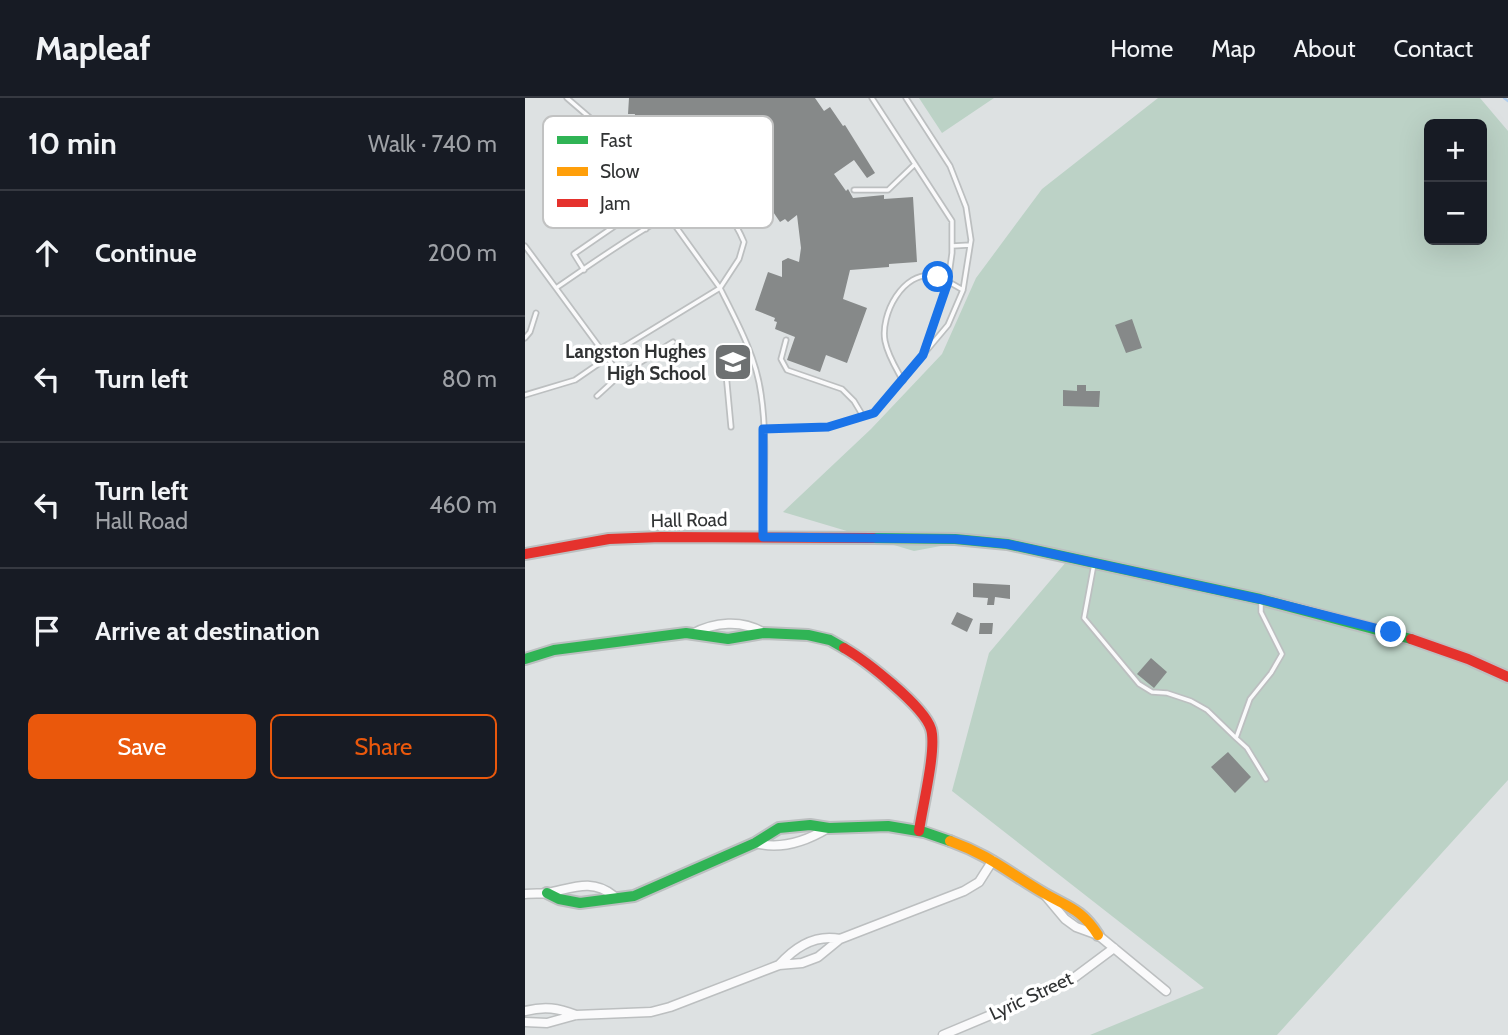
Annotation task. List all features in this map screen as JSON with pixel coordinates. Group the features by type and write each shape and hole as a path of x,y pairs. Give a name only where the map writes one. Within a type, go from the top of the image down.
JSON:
{"street":[{"name":"Hall Road","path":"525,554 609,539 955,539 1007,544 1260,599 1391,632 1468,659 1508,677"},
{"path":"525,659 554,650 689,633 727,639 764,633 808,635 830,640 856,655 911,701 931,729 931,751 919,831"},
{"path":"547,893 558,900 576,904 614,896 634,896 755,843 779,828 792,825 829,828 888,826 919,831 978,852 1043,893 1070,905 1081,913 1098,935 1166,991"},
{"path":"755,843 777,847 814,836 829,828"},
{"path":"525,1022 547,1023 576,1015 651,1012 779,965 802,963 818,957 840,939 964,891 979,882 993,860"},
{"path":"525,894 586,886 605,888 614,896"},
{"path":"779,965 790,953 817,939 840,939"},
{"name":"Lyric Street","path":"943,1035 1067,984 1114,948"},
{"path":"525,1011 544,1006 559,1008 576,1015"}],"lane":[{"path":"567,98 588,116"},
{"path":"872,98 952,221 948,282 923,355"},
{"path":"763,429 828,427 874,413 948,325 963,290 970,245 966,207 950,166 906,98"},
{"path":"854,190 888,190 915,164"},
{"path":"584,270 574,254 612,228"},
{"path":"677,228 720,288 746,339 761,394 763,537"},
{"path":"525,395 575,380 720,288 739,259 744,242 738,228"},
{"path":"556,288 646,229"},
{"path":"952,246 970,245"},
{"path":"525,246 620,375"},
{"path":"903,381 892,362 885,340 885,323 900,290 913,281 930,275 963,290"},
{"path":"525,338 530,332 536,313"},
{"path":"786,340 781,359 787,370 842,390 854,401 863,416"},
{"path":"597,396 620,375 673,342"},
{"path":"726,373 731,427"},
{"path":"1094,562 1084,618 1139,684 1152,692 1167,693 1207,710 1247,748 1266,779"},
{"path":"1236,738 1249,699 1271,673 1282,654 1261,612 1260,599"}],"green space":[{"path":"919,98 994,98 942,133"},
{"path":"1158,98 1480,98 1508,131 1508,780 1277,1035 1090,1035 1204,988 952,791 989,653 1072,555 994,536 914,551 783,512 871,429 942,354 976,278 1042,189"}],"building":[{"path":"629,98 815,98 824,111 830,107 843,126 845,125 875,173 867,178 854,160 834,174 846,191 848,189 853,198 884,195 884,199 913,197 917,262 850,270 843,299 867,308 847,363 826,355 820,372 787,360 795,337 775,329 775,318 755,310 768,272 782,277 782,261 788,258 799,262 801,248 797,215 788,222 785,219 780,222 773,212 773,116 628,114"},
{"path":"1132,319 1142,348 1126,353 1115,325"},
{"path":"1077,385 1086,385 1086,391 1100,391 1099,407 1063,406 1063,390 1077,391"},
{"path":"973,583 1010,585 1010,599 995,597 994,605 987,605 988,598 973,597"},
{"path":"957,612 973,619 967,632 951,624"},
{"path":"980,623 993,623 992,634 979,634"},
{"path":"1151,658 1167,672 1154,688 1137,674"},
{"path":"1228,752 1251,777 1235,793 1211,767"}],"waterway":[{"path":"1504,98 1508,101"}],"traffic: fast":[{"path":"873,538 955,539 1007,544 1260,599 1411,639"},
{"path":"525,659 554,650 686,633 728,639 764,633 808,635 830,640 844,648"},
{"path":"547,893 559,899 580,903 634,896 755,843 779,828 810,825 829,828 888,826 924,832 950,841"}],"traffic: slow":[{"path":"950,841 987,858 1073,909 1086,919 1098,935"}],"traffic: jam":[{"path":"525,554 609,539 873,538"},
{"path":"1411,639 1468,659 1508,677"},
{"path":"844,648 906,696 931,729 931,764 919,831"}],"place":[{"name":"Langston Hughes High School","path":"733,362"}],"route":[{"path":"938,277 948,282 923,355 874,413 828,427 763,429 763,537 955,539 1007,544 1264,600 1391,632"}]}
